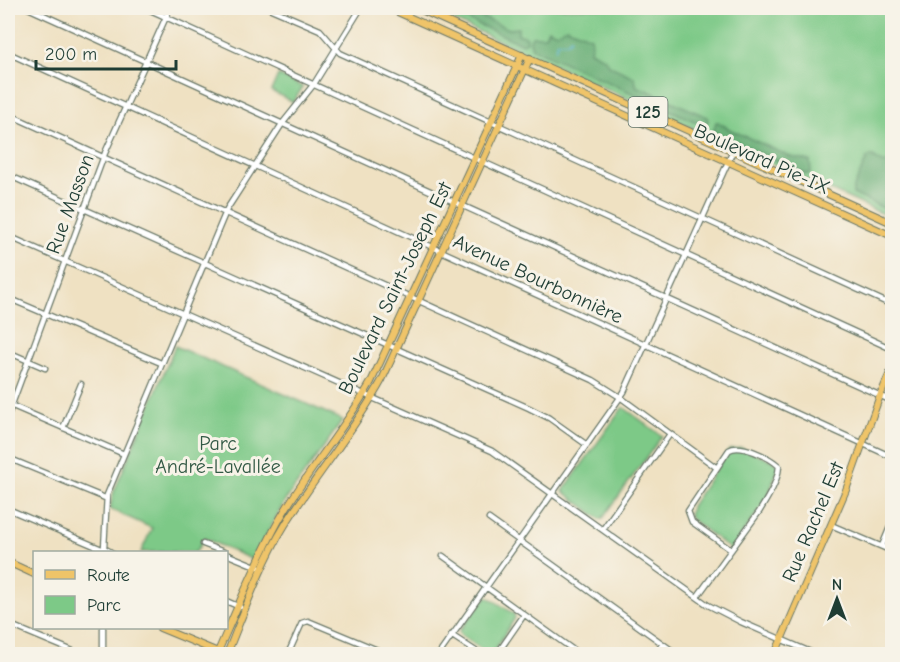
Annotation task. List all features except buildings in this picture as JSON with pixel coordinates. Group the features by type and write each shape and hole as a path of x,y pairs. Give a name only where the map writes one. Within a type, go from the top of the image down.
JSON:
{"main road":[{"name":"Boulevard Pie-IX","path":"389,8 892,236"},
{"name":"Boulevard Pie-IX","path":"417,8 892,223"},
{"name":"Boulevard Saint-Joseph Est","path":"478,160 491,121 522,55"},
{"name":"Boulevard Saint-Joseph Est","path":"218,654 256,566 288,506 364,395 434,248 478,160 499,124 530,58"},
{"name":"Boulevard Saint-Joseph Est","path":"230,654 246,609 284,527 372,399 441,251 458,204"},
{"name":"Rue Rachel Est","path":"775,654 855,467 892,368"},
{"path":"8,562 33,574"},
{"path":"164,629 218,654 230,654"}],"street":[{"path":"28,8 892,401"},
{"path":"146,8 892,349"},
{"name":"Rue Masson","path":"8,415 9,405 28,361 104,157 124,107 170,8"},
{"path":"269,8 320,30 336,50 892,305"},
{"path":"8,509 104,550 105,498 226,212 282,124 314,84 360,8"},
{"name":"Avenue Bourbonnière","path":"8,53 892,457"},
{"path":"8,114 576,372 620,397 717,468"},
{"path":"439,654 620,397 733,151"},
{"path":"8,175 529,408 549,418 587,446"},
{"path":"8,236 492,451 718,611 815,654"},
{"path":"8,298 162,363"},
{"path":"8,352 45,368"},
{"path":"63,428 81,384"},
{"path":"9,405 124,454"},
{"path":"603,529 670,434"},
{"path":"697,597 731,550 767,500 778,472 778,466 771,460 734,447 729,450 688,511 692,522 731,550"},
{"path":"8,458 105,498"},
{"path":"489,519 677,654"},
{"path":"882,546 892,522"},
{"path":"831,525 892,551"},
{"path":"203,544 220,551"},
{"path":"228,554 264,569"},
{"path":"443,556 579,654"},
{"path":"228,602 246,609"},
{"path":"497,654 524,615"},
{"path":"288,654 298,628 302,623 308,621 387,654"},
{"path":"8,624 80,654"},
{"path":"102,654 103,629"},
{"path":"451,635 480,654"},
{"path":"655,654 663,644"}],"green space":[{"path":"426,8 892,8 892,218 538,56"},
{"path":"441,8 461,8 509,29 518,28 518,34 527,37 527,42 522,44"},
{"path":"566,27 591,37 590,51 604,58 610,66 634,77 637,87 707,117 708,121 705,126 532,48 530,41 532,36 545,36 548,29 557,33"},
{"path":"278,75 303,87 293,102 271,91"},
{"path":"716,122 791,157 810,161 811,171 806,174 713,132"},
{"path":"871,156 884,164 888,161 892,163 892,212 853,194 867,158"},
{"name":"Parc André-Lavallée","path":"175,346 343,420 285,501 253,560 204,538 197,551 141,551 152,528 110,509 113,494"},
{"path":"623,407 662,436 603,518 600,519 563,491"},
{"path":"741,448 771,460 779,466 767,499 731,550 689,517 691,506 729,450"},
{"path":"487,596 514,614 515,618 494,651 488,654 459,631"}],"waterway":[{"path":"555,49 558,42 567,42 571,38"}]}
